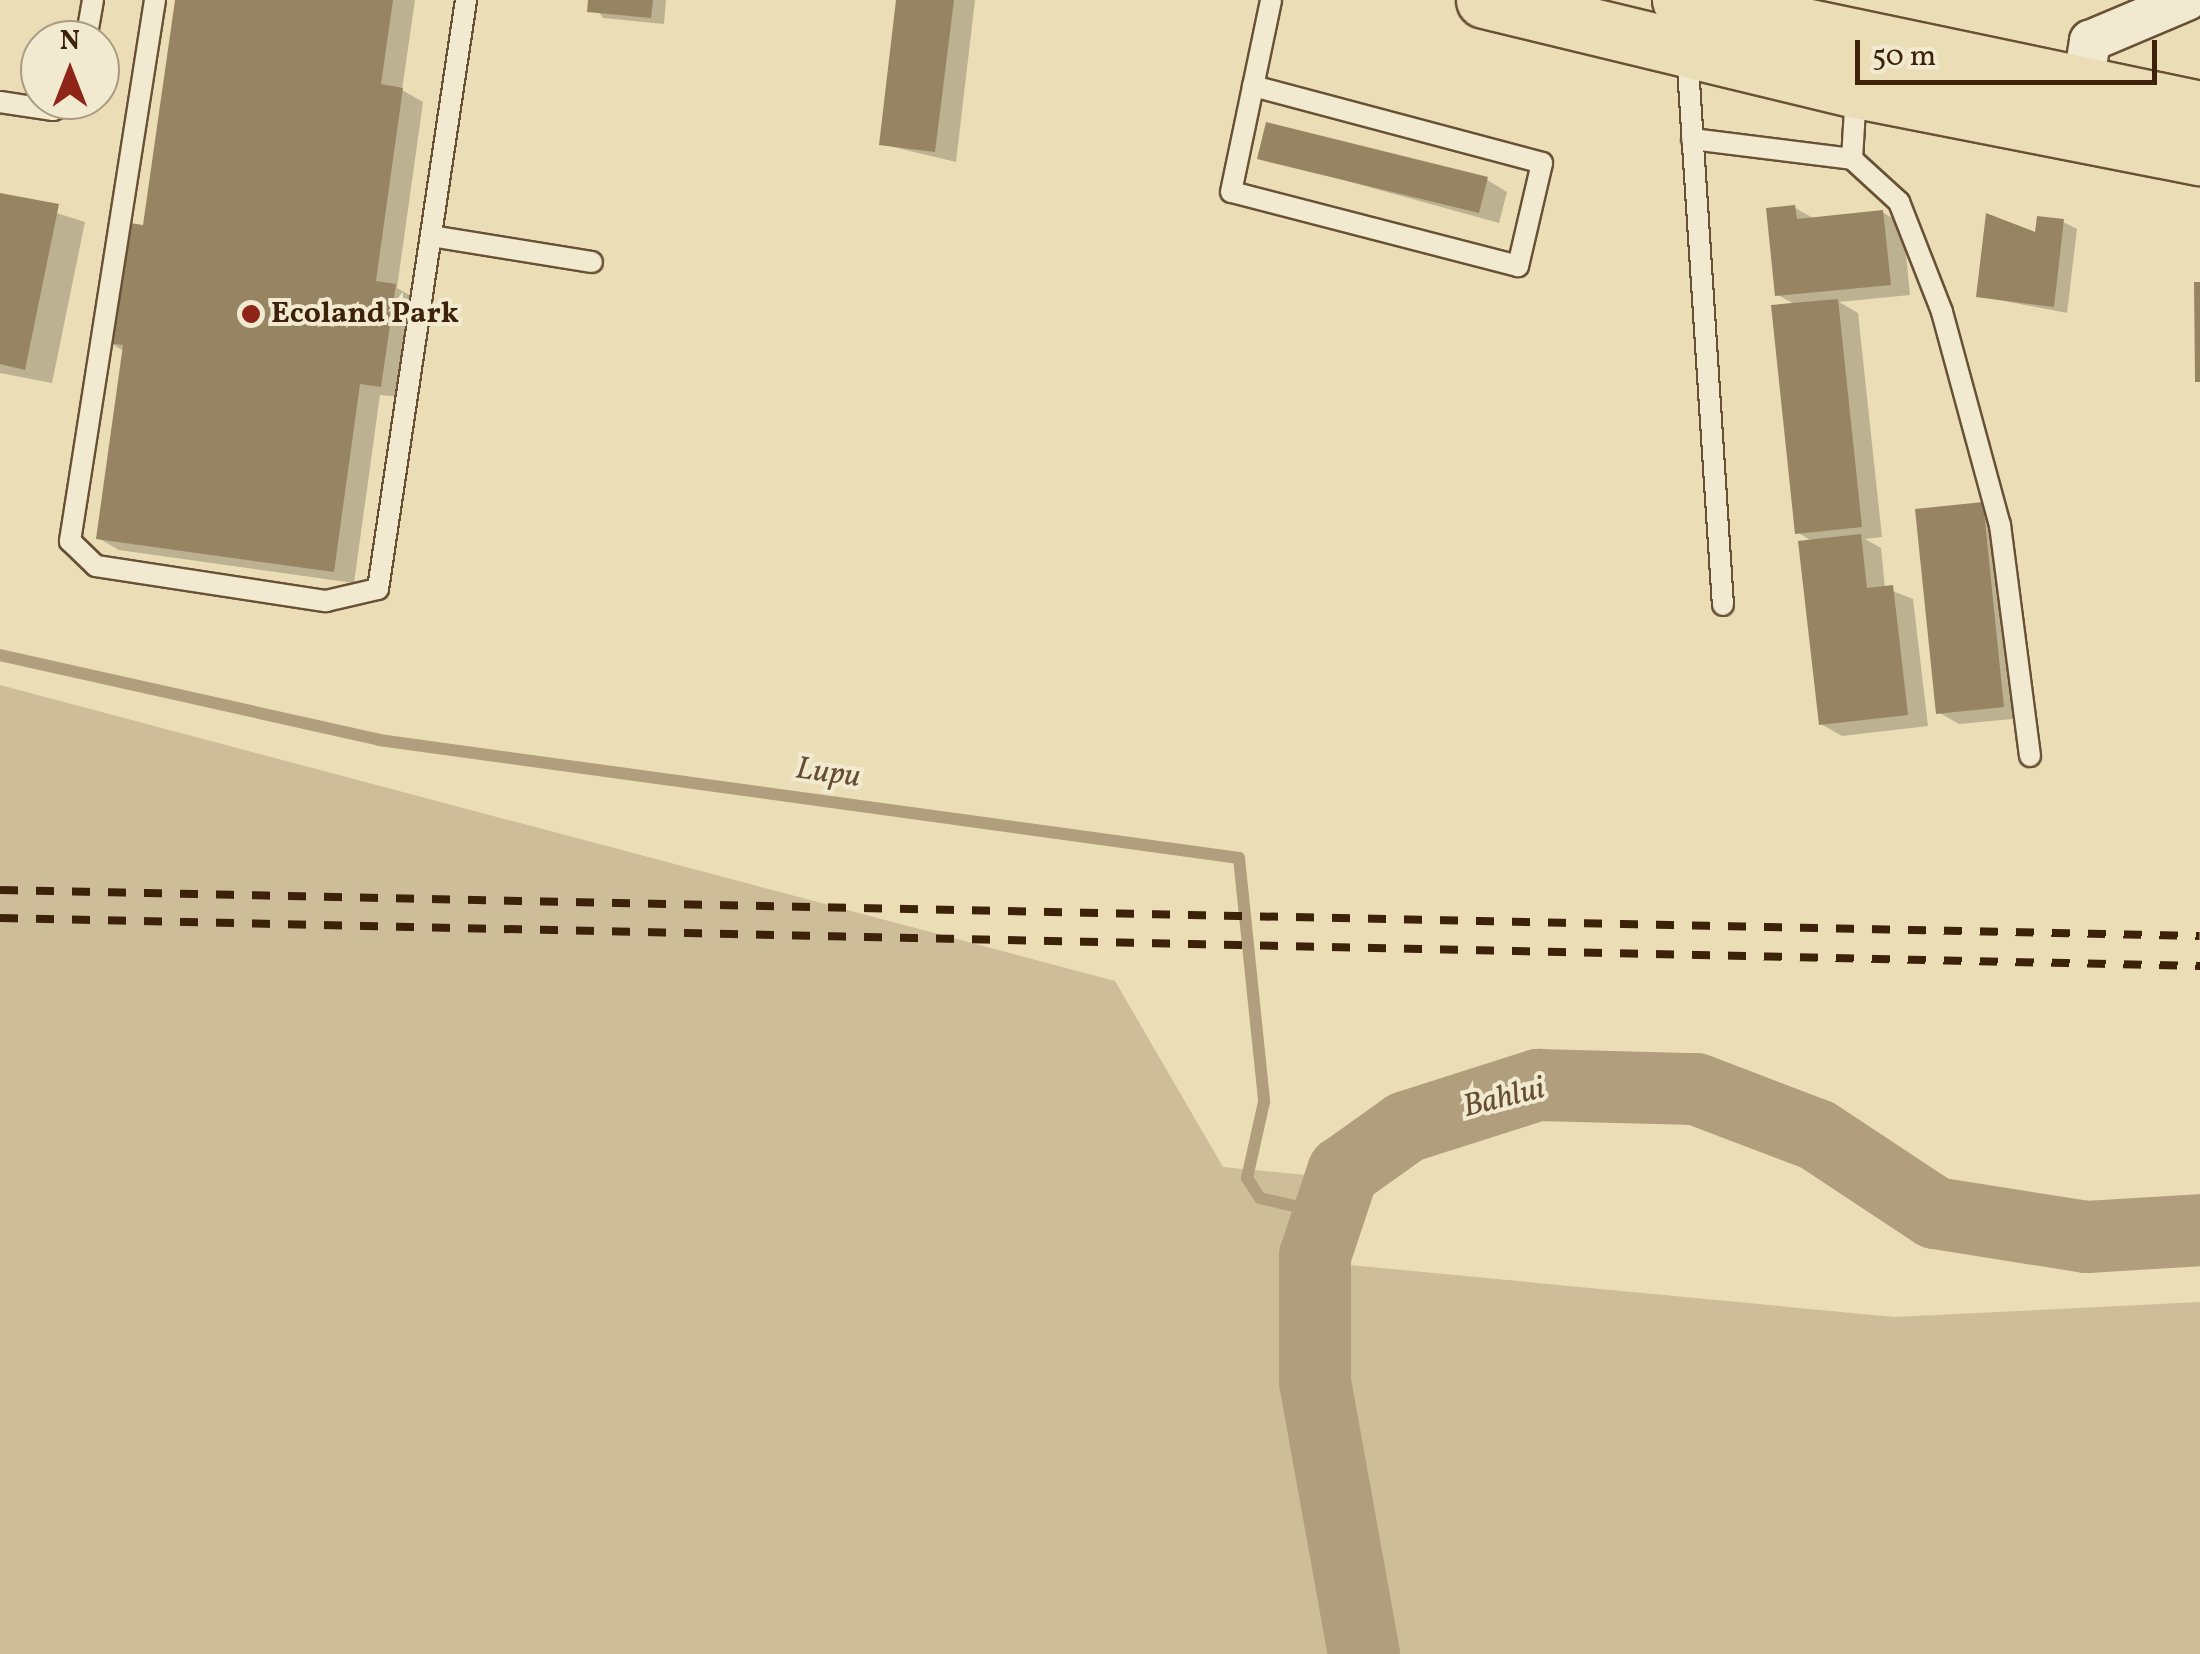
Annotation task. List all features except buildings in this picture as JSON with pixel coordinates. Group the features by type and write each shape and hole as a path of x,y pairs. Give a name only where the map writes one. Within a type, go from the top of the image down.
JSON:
{"highway":[{"path":"1484,0 1683,25 2083,86 2200,109"},
{"path":"1683,25 1856,90 2200,158"}],"street":[{"path":"2083,86 2090,41 2187,0"}],"lane":[{"path":"155,0 70,541 80,556 96,566 326,601 378,588 466,0"},
{"path":"1254,86 1542,162 1518,266 1231,192 1271,0"},
{"path":"1683,25 1723,606"},
{"path":"1852,158 1856,90"},
{"path":"1692,139 1852,158 1899,202 1942,312 2000,524 2030,756"},
{"path":"430,236 592,262"}],"shaded area":[{"path":"0,685 1115,981 1223,1167 1358,1180 1350,1265 1894,1317 2200,1302 2200,1654 0,1654"}],"waterway":[{"name":"Lupu","path":"0,655 379,740 1239,858 1264,1102 1247,1178 1260,1198 1329,1214"},
{"name":"Bahlui","path":"1364,1654 1315,1383 1315,1256 1343,1172 1406,1127 1538,1085 1696,1089 1817,1135 1935,1213 2087,1237 2200,1230"}],"railway":[{"path":"0,890 2200,936"},
{"path":"0,918 2200,966"}],"place":[{"name":"Ecoland Park","path":"251,314"}]}
